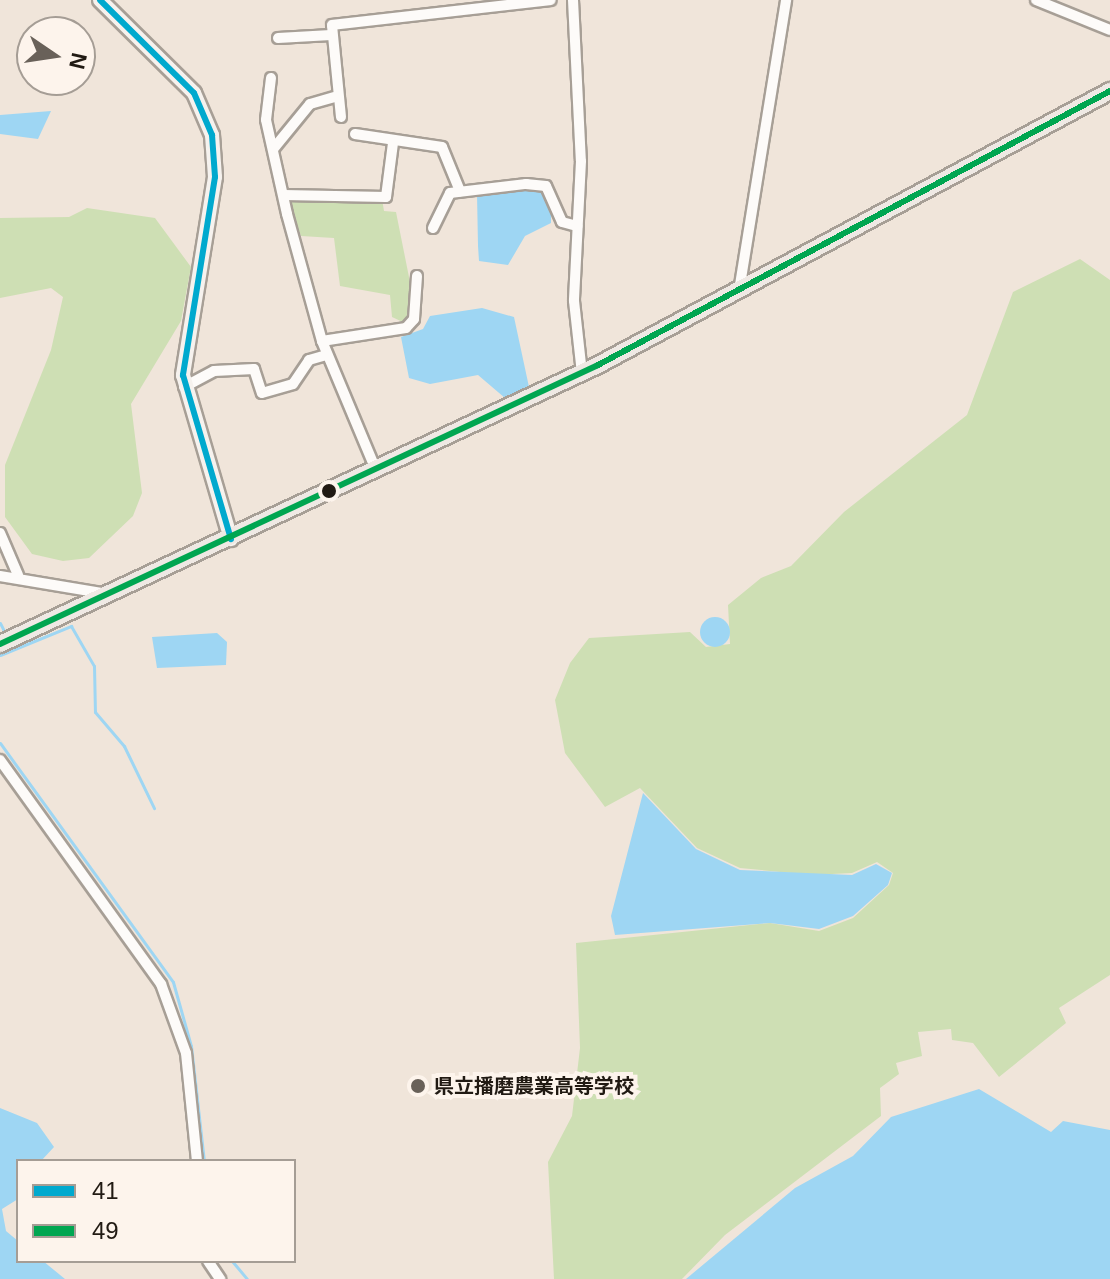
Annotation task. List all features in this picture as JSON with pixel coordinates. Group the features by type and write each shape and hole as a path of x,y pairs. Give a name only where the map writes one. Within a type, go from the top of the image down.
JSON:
{"main road":[{"path":"0,644 582,373 1110,91"}],"street":[{"path":"100,0 194,93 212,135 215,177 184,387 231,539"},
{"path":"341,117 334,97 331,35 336,24 551,0"},
{"path":"573,0 582,373"},
{"path":"739,291 786,0"},
{"path":"1036,0 1110,30"},
{"path":"278,38 331,35"},
{"path":"271,78 266,120 322,341 376,470"},
{"path":"274,148 310,104 334,97"},
{"path":"355,134 445,150 460,191"},
{"path":"284,195 386,197 393,143"},
{"path":"433,228 441,200 460,191 546,186 562,222 577,226"},
{"path":"322,341 406,328 414,319 417,276"},
{"path":"184,387 214,371 254,369 262,393 293,384 309,360 327,355"},
{"path":"0,533 18,575"},
{"path":"0,576 18,575 107,594"},
{"path":"0,760 161,984 186,1053 197,1159"}],"green space":[{"path":"287,198 382,199 384,211 396,212 413,297 407,324 392,317 390,295 340,286 334,238 301,236"},
{"path":"87,208 155,218 191,267 181,321 131,404 142,493 133,516 89,558 63,561 32,554 5,517 5,465 51,350 63,297 51,288 0,298 0,218 69,217"},
{"path":"1080,259 1110,280 1110,975 1059,1008 1066,1023 999,1077 973,1043 952,1040 951,1029 918,1032 922,1056 896,1063 899,1074 880,1088 881,1116 725,1235 682,1279 554,1279 548,1162 572,1116 580,1048 576,943 770,923 819,931 853,918 889,885 893,873 877,862 852,873 812,875 740,868 697,848 640,788 605,807 565,753 555,700 570,663 589,638 690,632 706,647 730,644 728,605 761,578 791,566 844,512 967,415 1013,292"}],"water":[{"path":"51,111 38,139 0,134 0,115"},
{"path":"503,190 542,191 551,212 551,223 525,236 508,265 479,261 478,246 477,194"},
{"path":"482,308 514,317 529,387 505,398 478,375 430,384 409,378 401,337 423,329 430,316"},
{"path":"715,617 726,621 730,632 726,643 715,647 704,643 700,632 704,621"},
{"path":"217,633 227,642 226,665 157,668 152,637"},
{"path":"643,793 696,849 740,870 852,875 876,864 892,873 888,885 853,916 819,929 770,923 615,935 611,916"},
{"path":"979,1089 1051,1132 1063,1121 1110,1130 1110,1279 686,1279 795,1188 853,1156 891,1117"},
{"path":"0,1108 37,1123 54,1147 43,1159 16,1159 16,1200 2,1209 6,1231 16,1239 16,1263 45,1263 65,1279 0,1279"}],"waterway":[{"path":"0,623 6,635"},
{"path":"0,655 71,626 94,666 95,712 124,746 154,808"},
{"path":"0,743 173,982 191,1046 204,1159"},
{"path":"234,1263 247,1279"}],"transit line":[{"name":"41","path":"100,0 194,93 212,135 215,177 183,375 231,539"},
{"name":"49","path":"0,644 598,365 1110,91"}],"place":[{"name":"県立播磨農業高等学校","path":"418,1086"}]}
